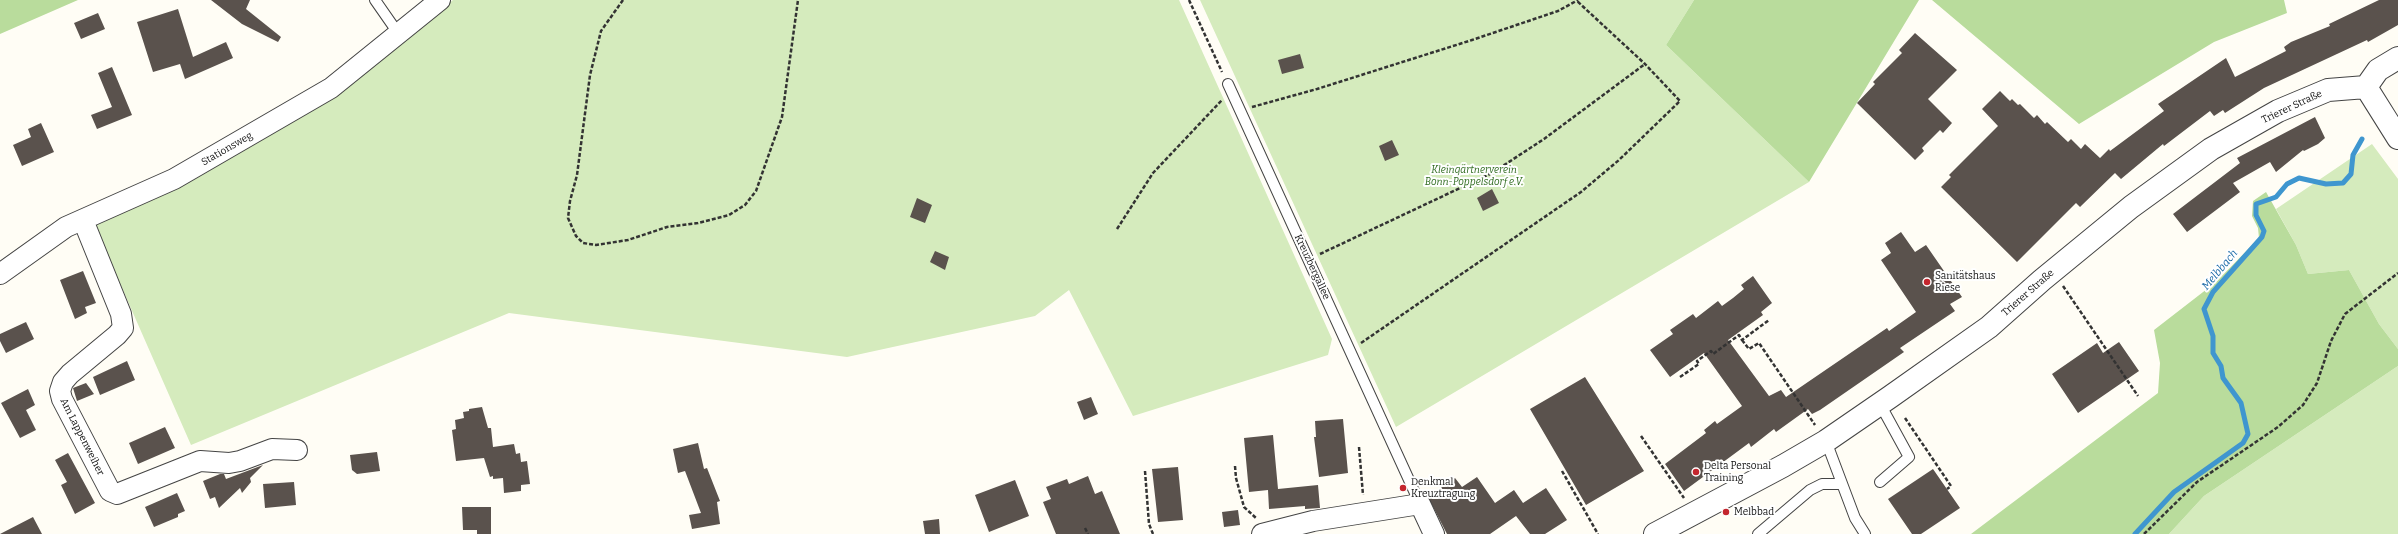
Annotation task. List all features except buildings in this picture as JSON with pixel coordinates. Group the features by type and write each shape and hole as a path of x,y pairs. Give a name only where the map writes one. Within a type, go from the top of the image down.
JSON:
{"street":[{"name":"Stationsweg","path":"0,274 49,238 83,220 174,179 331,88 440,0"},
{"path":"2398,58 2378,70 2366,87 2398,138"},
{"name":"Trierer Straße","path":"1655,534 1694,513 1822,435 1885,401 1989,327 2053,271 2131,207 2211,149 2278,112 2328,90 2366,87"},
{"name":"Am Lappenweiher","path":"83,220 121,314 122,328 117,335 70,374 63,382 60,391 62,399 110,491 117,494 200,461 229,463 240,461 272,449 297,450"},
{"path":"1267,533 1365,512 1420,504"},
{"name":"Kreuzbergallee","path":"1420,504 1434,534"}],"lane":[{"path":"375,0 398,33"},
{"name":"Kreuzbergallee","path":"1228,84 1229,95 1307,257 1420,504"},
{"path":"1880,482 1909,457 1885,401"},
{"path":"1822,435 1855,518 1865,534"},
{"path":"1758,534 1810,490 1822,484 1842,484"}],"path":[{"path":"623,0 601,31 590,75 576,175 568,218 574,232 584,243 596,245 628,240 667,228 698,223 729,215 745,205 756,191 782,117 798,0"},
{"path":"1189,0 1228,84"},
{"path":"1117,229 1153,173 1229,95 1248,108 1271,102 1480,38 1558,12 1578,0 1645,64 1680,101 1619,160 1547,216 1364,341 1349,349"},
{"path":"1307,257 1346,242 1492,173 1645,64"},
{"path":"2053,271 2138,396"},
{"path":"2144,534 2197,482 2278,428 2303,405 2317,383 2331,341 2345,314 2398,273"},
{"path":"1742,340 1769,320"},
{"path":"1680,378 1699,364 1697,361 1711,351 1713,354 1739,335 1749,349 1759,343 1822,435"},
{"path":"1885,401 1951,486 1947,489"},
{"path":"1641,436 1694,513"},
{"path":"1359,447 1365,512"},
{"path":"1235,466 1236,478 1244,507 1267,533"},
{"path":"1145,471 1149,524 1153,534"},
{"path":"1562,471 1598,534"},
{"path":"1085,528 1088,534"}],"green space":[{"path":"0,0 78,0 0,34"},
{"path":"453,0 1179,0 1332,339 1328,355 1133,416 1069,290 1035,316 847,357 509,313 191,445 93,222 184,185 333,95"},
{"name":"Kleingärtnerverein Bonn-Poppelsdorf e.V.","path":"1200,0 1694,0 1666,45 1809,182 1396,427"},
{"path":"1694,0 1919,0 1809,182 1666,45"},
{"path":"1932,0 2284,0 2287,13 2214,42 2079,124"},
{"path":"2372,144 2398,179 2398,349 2379,324 2349,270 2308,274 2296,245 2276,209"},
{"path":"2266,192 2296,245 2308,274 2349,270 2379,324 2398,349 2398,366 2204,496 2169,534 1971,534 2158,393 2160,363 2154,330 2216,282 2259,238 2258,228 2252,216 2253,201"},
{"path":"2398,366 2398,534 2169,534 2204,496"}],"waterway":[{"name":"Melbbach","path":"2135,534 2174,492 2243,443 2248,434 2241,403 2223,378 2221,366 2213,353 2213,336 2204,309 2213,292 2262,237 2264,231 2256,215 2256,204 2276,197 2287,184 2299,178 2326,184 2343,183 2351,174 2353,155 2362,139"}],"place":[{"name":"Sanitätshaus Riese","path":"1927,282"},
{"name":"Delta Personal Training","path":"1696,472"},
{"name":"Denkmal Kreuztragung","path":"1403,488"},
{"name":"Melbbad","path":"1726,512"}]}
